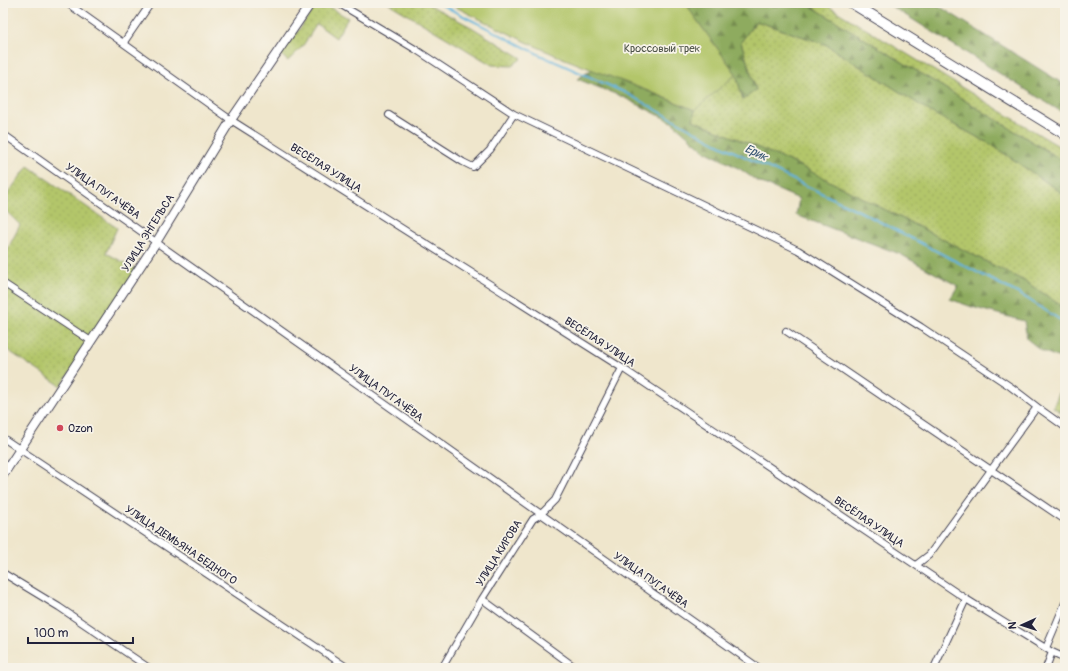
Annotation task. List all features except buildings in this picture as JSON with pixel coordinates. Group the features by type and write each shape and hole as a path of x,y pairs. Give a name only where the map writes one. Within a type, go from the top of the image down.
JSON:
{"highway":[{"path":"852,3 1065,134"}],"street":[{"name":"ВЕСЁЛАЯ УЛИЦА","path":"67,3 124,42 231,120 622,368 966,599 1049,650 1065,658"},
{"path":"124,42 152,3"},
{"name":"УЛИЦА ЭНГЕЛЬСА","path":"3,475 157,241 231,120 312,3"},
{"path":"338,3 414,49 514,114 798,250 921,327 1011,387 1065,427"},
{"path":"389,115 473,167 490,150 514,114"},
{"name":"УЛИЦА ПУГАЧЁВА","path":"3,134 157,241 540,516 759,668"},
{"path":"3,283 91,341"},
{"path":"786,331 1065,520"},
{"name":"УЛИЦА КИРОВА","path":"445,667 482,599 533,519 540,516 555,500 622,368"},
{"path":"916,565 928,555 1037,407"},
{"name":"УЛИЦА ДЕМЬЯНА БЕДНОГО","path":"3,438 348,668"},
{"path":"3,573 59,607 149,668"},
{"path":"482,599 576,668"},
{"path":"934,668 966,599"},
{"path":"1046,668 1049,650 1065,603"}],"green space":[{"path":"318,3 322,3 348,18 336,38 317,24 302,47 288,61 281,55"},
{"path":"388,3 426,3 473,28 522,58 512,66 492,65"},
{"name":"Кроссовый трек","path":"448,3 686,3 736,74 695,110 555,55"},
{"path":"686,3 736,74 743,99 756,90 741,42 756,21 825,44 934,114 992,145 1065,195 1065,303 1060,305 1026,282 796,164 693,120 695,110 654,93"},
{"path":"686,3 806,3 1065,162 1065,195 992,145 934,114 825,44 756,21 741,42 756,90 743,100 736,74"},
{"path":"806,3 823,3 1065,150 1065,162"},
{"path":"886,3 934,3 1065,85 1065,114"},
{"path":"593,69 695,110 693,120 796,164 1026,282 1065,308 1065,360 1042,351 1027,339 1024,321 972,307 950,299 958,286 900,254 796,215 799,199 757,181 740,169 705,151 672,122 623,97 577,79"},
{"path":"28,166 117,228 106,253 138,270 61,386 3,347 3,258 20,225 3,208 3,200"},
{"path":"1065,379 1065,415 1053,407"}],"waterway":[{"name":"Ерик","path":"438,3 542,56 626,93 716,143 859,211 1023,296 1065,323"}],"place":[{"name":"Ozon","path":"60,428"}]}
